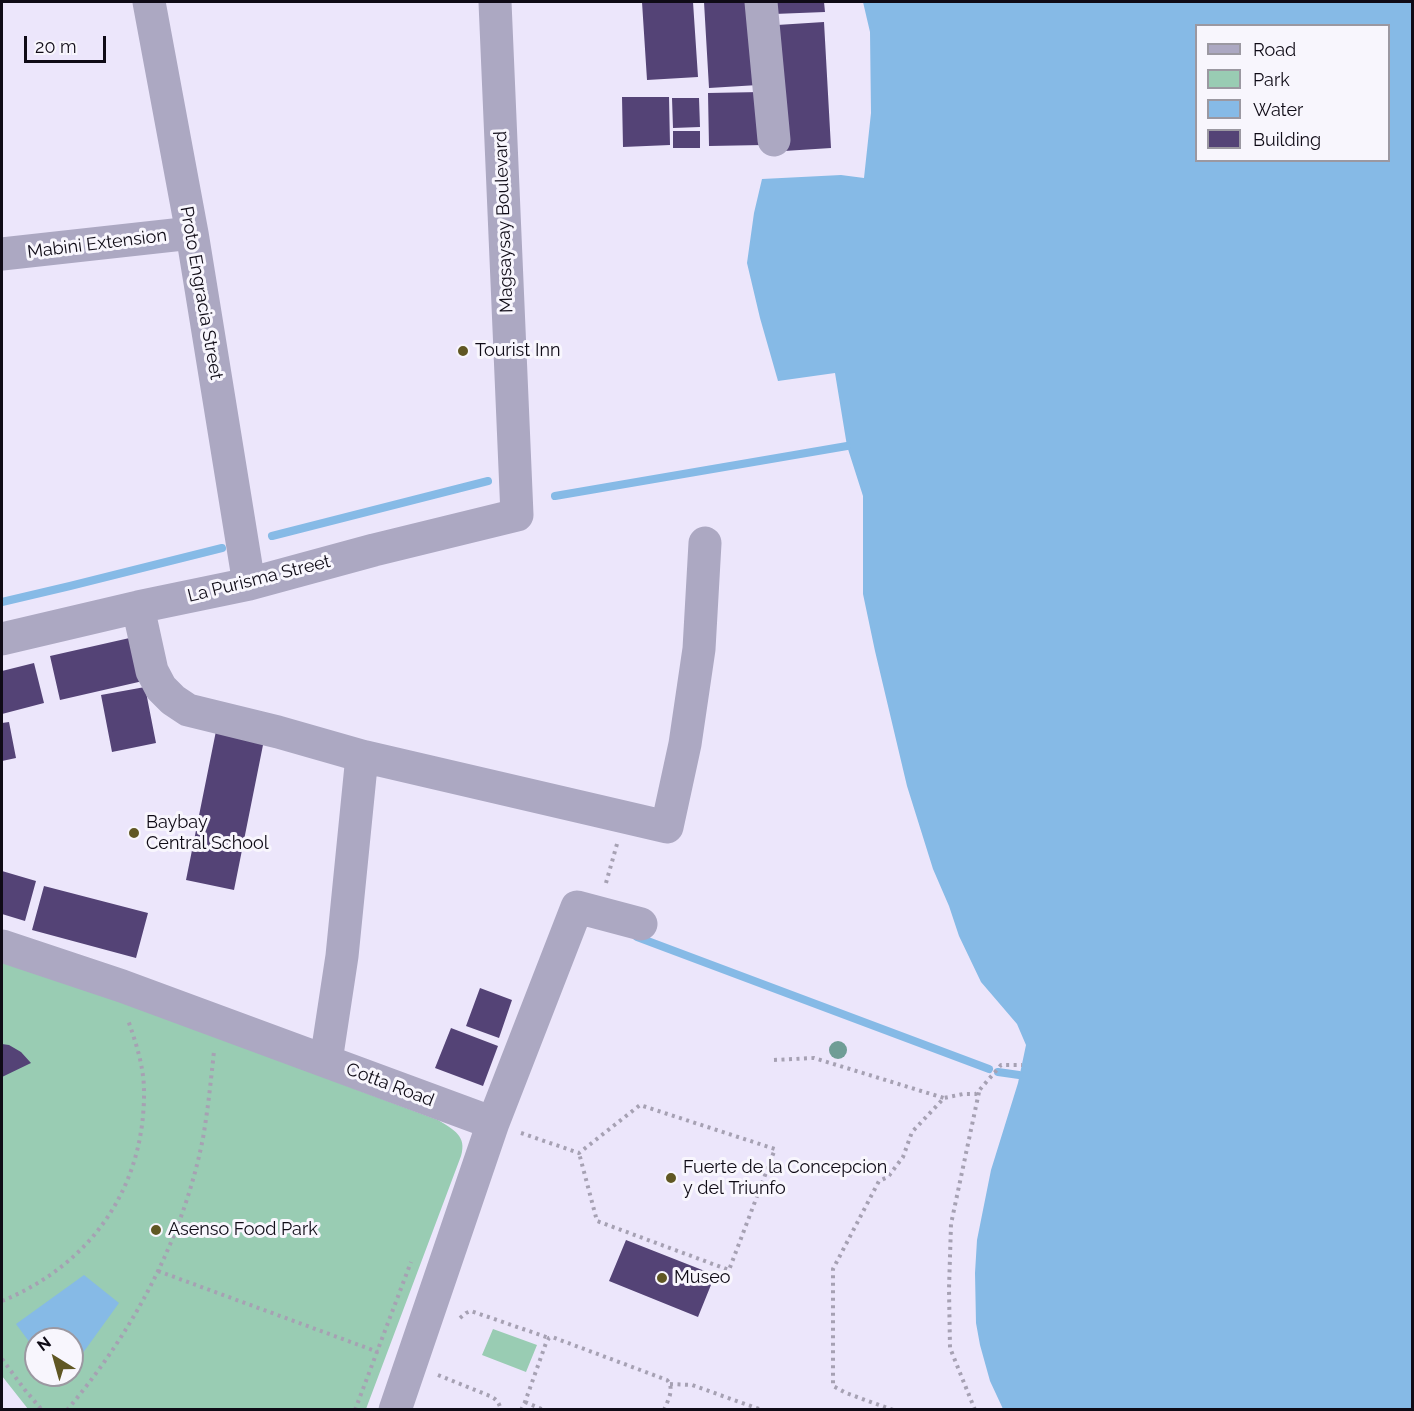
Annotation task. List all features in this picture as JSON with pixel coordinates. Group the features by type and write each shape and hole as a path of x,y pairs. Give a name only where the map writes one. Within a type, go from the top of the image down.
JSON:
{"street":[{"name":"Proto Engracia Street","path":"149,2 192,233 249,584"},
{"name":"Magsaysay Boulevard","path":"495,2 517,515"},
{"path":"761,2 774,140"},
{"name":"Mabini Extension","path":"2,254 192,233"},
{"name":"La Purisma Street","path":"2,639 249,584 517,515"},
{"path":"138,607 152,671 161,688 188,710 362,756 667,827 685,744 699,649 705,543"},
{"path":"326,1061 342,956 362,756"},
{"path":"395,1410 493,1123 577,907 641,924"},
{"name":"Cotta Road","path":"2,946 122,986 493,1123"}],"path":[{"path":"598,912 625,818"},
{"path":"2,1301 38,1284 69,1262 96,1234 118,1202 133,1166 140,1138 144,1090 139,1052 127,1015"},
{"path":"66,1410 112,1351 137,1312 176,1228 200,1151 210,1094 214,1048"},
{"path":"774,1060 814,1058 944,1098 979,1092"},
{"path":"975,1410 950,1348 951,1224 979,1092 1001,1065 1022,1065"},
{"path":"892,1410 833,1386 833,1269 879,1181 888,1177 903,1156 912,1132 944,1098"},
{"path":"640,1105 775,1149 729,1270 597,1221 579,1153 640,1105"},
{"path":"493,1123 579,1153"},
{"path":"355,1410 414,1253"},
{"path":"158,1271 377,1352"},
{"path":"458,1322 466,1312 471,1311 549,1338 554,1337 662,1377 670,1384 692,1385 762,1410"},
{"path":"521,1410 549,1338"},
{"path":"2,1359 42,1410"},
{"path":"441,1364 437,1375 490,1396 496,1400 501,1409"},
{"path":"664,1410 670,1394 670,1384"},
{"path":"525,1402 544,1410"}],"green space":[{"path":"2,957 438,1120 461,1138 461,1156 366,1409 28,1409 2,1376"},
{"path":"493,1329 537,1345 526,1372 482,1355"}],"water":[{"path":"863,2 1412,2 1412,1409 1003,1409 990,1381 976,1323 977,1240 991,1170 1018,1083 1026,1045 1017,1024 981,982 959,936 933,869 907,786 863,594 863,496 847,446 835,373 778,381 747,263 754,213 762,179 841,175 864,178 871,113 870,32"},
{"path":"84,1275 119,1303 84,1351 84,1327 24,1327 24,1335 16,1324"}],"building":[{"path":"642,2 693,2 698,77 647,80"},
{"path":"704,2 753,2 758,85 709,88"},
{"path":"774,2 824,2 825,12 774,14"},
{"path":"824,22 831,148 784,151 777,25"},
{"path":"761,92 763,145 709,146 708,93"},
{"path":"622,97 669,97 670,145 623,147"},
{"path":"672,98 699,98 700,127 673,128"},
{"path":"673,131 700,131 700,148 673,148"},
{"path":"134,637 143,681 60,700 50,656"},
{"path":"34,663 44,703 2,714 2,671"},
{"path":"145,687 156,743 112,752 101,695"},
{"path":"9,722 16,758 2,761 2,723"},
{"path":"216,731 264,740 234,890 186,880"},
{"path":"2,871 36,881 25,921 2,914"},
{"path":"44,886 148,913 136,958 32,930"},
{"path":"480,988 512,1000 499,1038 466,1026"},
{"path":"451,1028 498,1046 483,1086 435,1068"},
{"path":"2,1044 21,1052 31,1063 2,1077"},
{"name":"Museo","path":"626,1240 715,1275 698,1317 609,1281"}],"waterway":[{"path":"555,496 847,446"},
{"path":"272,536 488,481"},
{"path":"2,602 222,548"},
{"path":"637,937 989,1069"},
{"path":"998,1072 1019,1075"}],"place":[{"name":"Tourist Inn","path":"463,351"},
{"name":"Baybay Central School","path":"134,833"},
{"name":"Fuerte de la Concepcion y del Triunfo","path":"671,1178"},
{"name":"Asenso Food Park","path":"156,1230"},
{"name":"Museo","path":"662,1278"}]}
